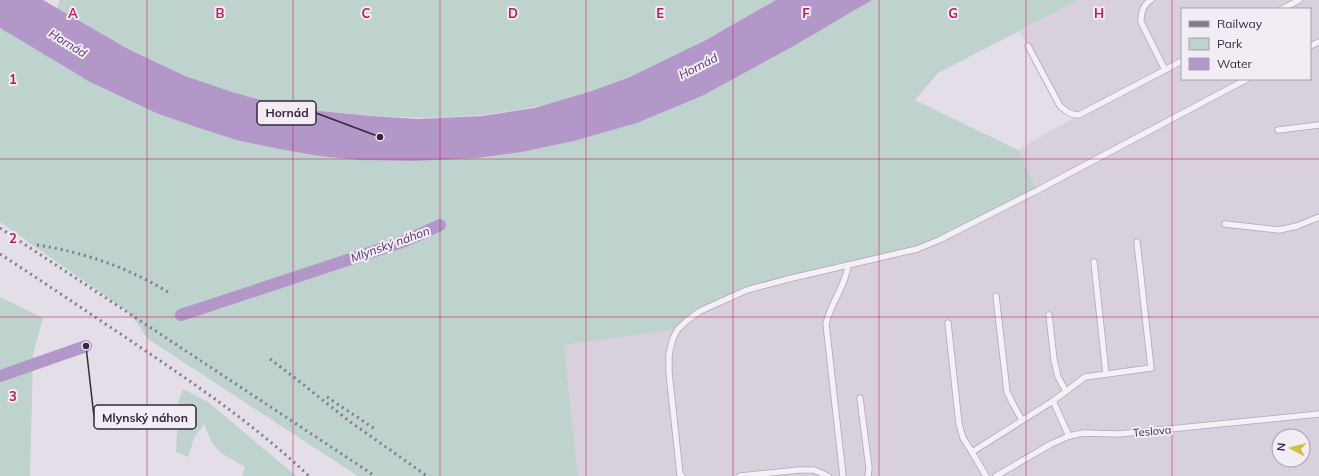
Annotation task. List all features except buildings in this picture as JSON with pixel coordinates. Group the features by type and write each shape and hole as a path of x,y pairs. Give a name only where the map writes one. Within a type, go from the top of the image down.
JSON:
{"lane":[{"path":"1151,0 1144,6 1141,15 1141,22 1165,70"},
{"path":"1284,8 1299,0"},
{"path":"1028,46 1060,106 1068,113 1074,115 1079,115 1181,62"},
{"path":"682,476 680,474 669,373 669,354 672,338 678,329 700,311 747,290 917,249 939,240 1038,190 1246,80"},
{"path":"1278,130 1319,125"},
{"path":"1225,224 1279,230 1297,226 1319,217"},
{"path":"972,452 1053,401 1086,377 1151,368 1137,242"},
{"path":"1094,262 1106,374"},
{"path":"843,476 826,324 827,315 847,275 848,265"},
{"path":"996,296 1007,392 1022,420"},
{"path":"1049,315 1054,360 1058,376 1066,391"},
{"path":"948,323 959,424 963,438 986,476"},
{"path":"860,398 868,476"},
{"path":"1053,401 1069,436"},
{"name":"Teslova","path":"996,476 1051,444 1069,436 1083,433 1119,434 1319,414"},
{"path":"740,476 799,470 814,470 828,476"}],"shaded area":[{"path":"1079,0 1319,0 1319,476 578,476 564,345 678,329 700,311 726,299 1038,189 1018,150 1078,115 1060,106 1020,31"}],"green space":[{"path":"60,0 776,0 704,41 649,69 595,90 560,101 524,109 489,114 417,118 302,109 255,99 220,89 169,69 120,44 57,8"},
{"path":"872,0 1079,0 938,73 915,100 1018,150 1038,190 917,249 747,290 700,311 678,329 564,345 578,476 358,476 148,339 131,314 0,222 0,28 90,82 156,113 236,140 319,156 359,160 413,161 522,152 574,141 637,123 702,96 792,47"},
{"path":"0,297 43,318 33,354 30,476 0,476"},
{"path":"183,389 208,402 296,476 242,476 245,467 221,453 212,443 204,424 194,438 188,457 176,452 179,400"}],"water":[{"path":"0,0 43,0 130,50 185,76 232,92 279,105 320,111 418,119 482,116 534,108 589,92 630,77 704,41 776,0 872,0 792,47 702,96 637,123 574,141 522,152 476,158 413,161 359,160 319,156 279,149 236,140 156,113 90,82 0,28"}],"waterway":[{"name":"Mlynský náhon","path":"181,315 405,241 440,225"},
{"name":"Mlynský náhon","path":"0,376 86,346"}],"railway":[{"path":"0,228 375,476"},
{"path":"37,245 88,256 137,275 168,292"},
{"path":"0,254 202,390 246,422 309,476"},
{"path":"270,359 349,421 427,476"},
{"path":"327,397 375,429"}],"place":[{"name":"Hornád","path":"380,137"},
{"name":"Mlynský náhon","path":"86,346"}]}
